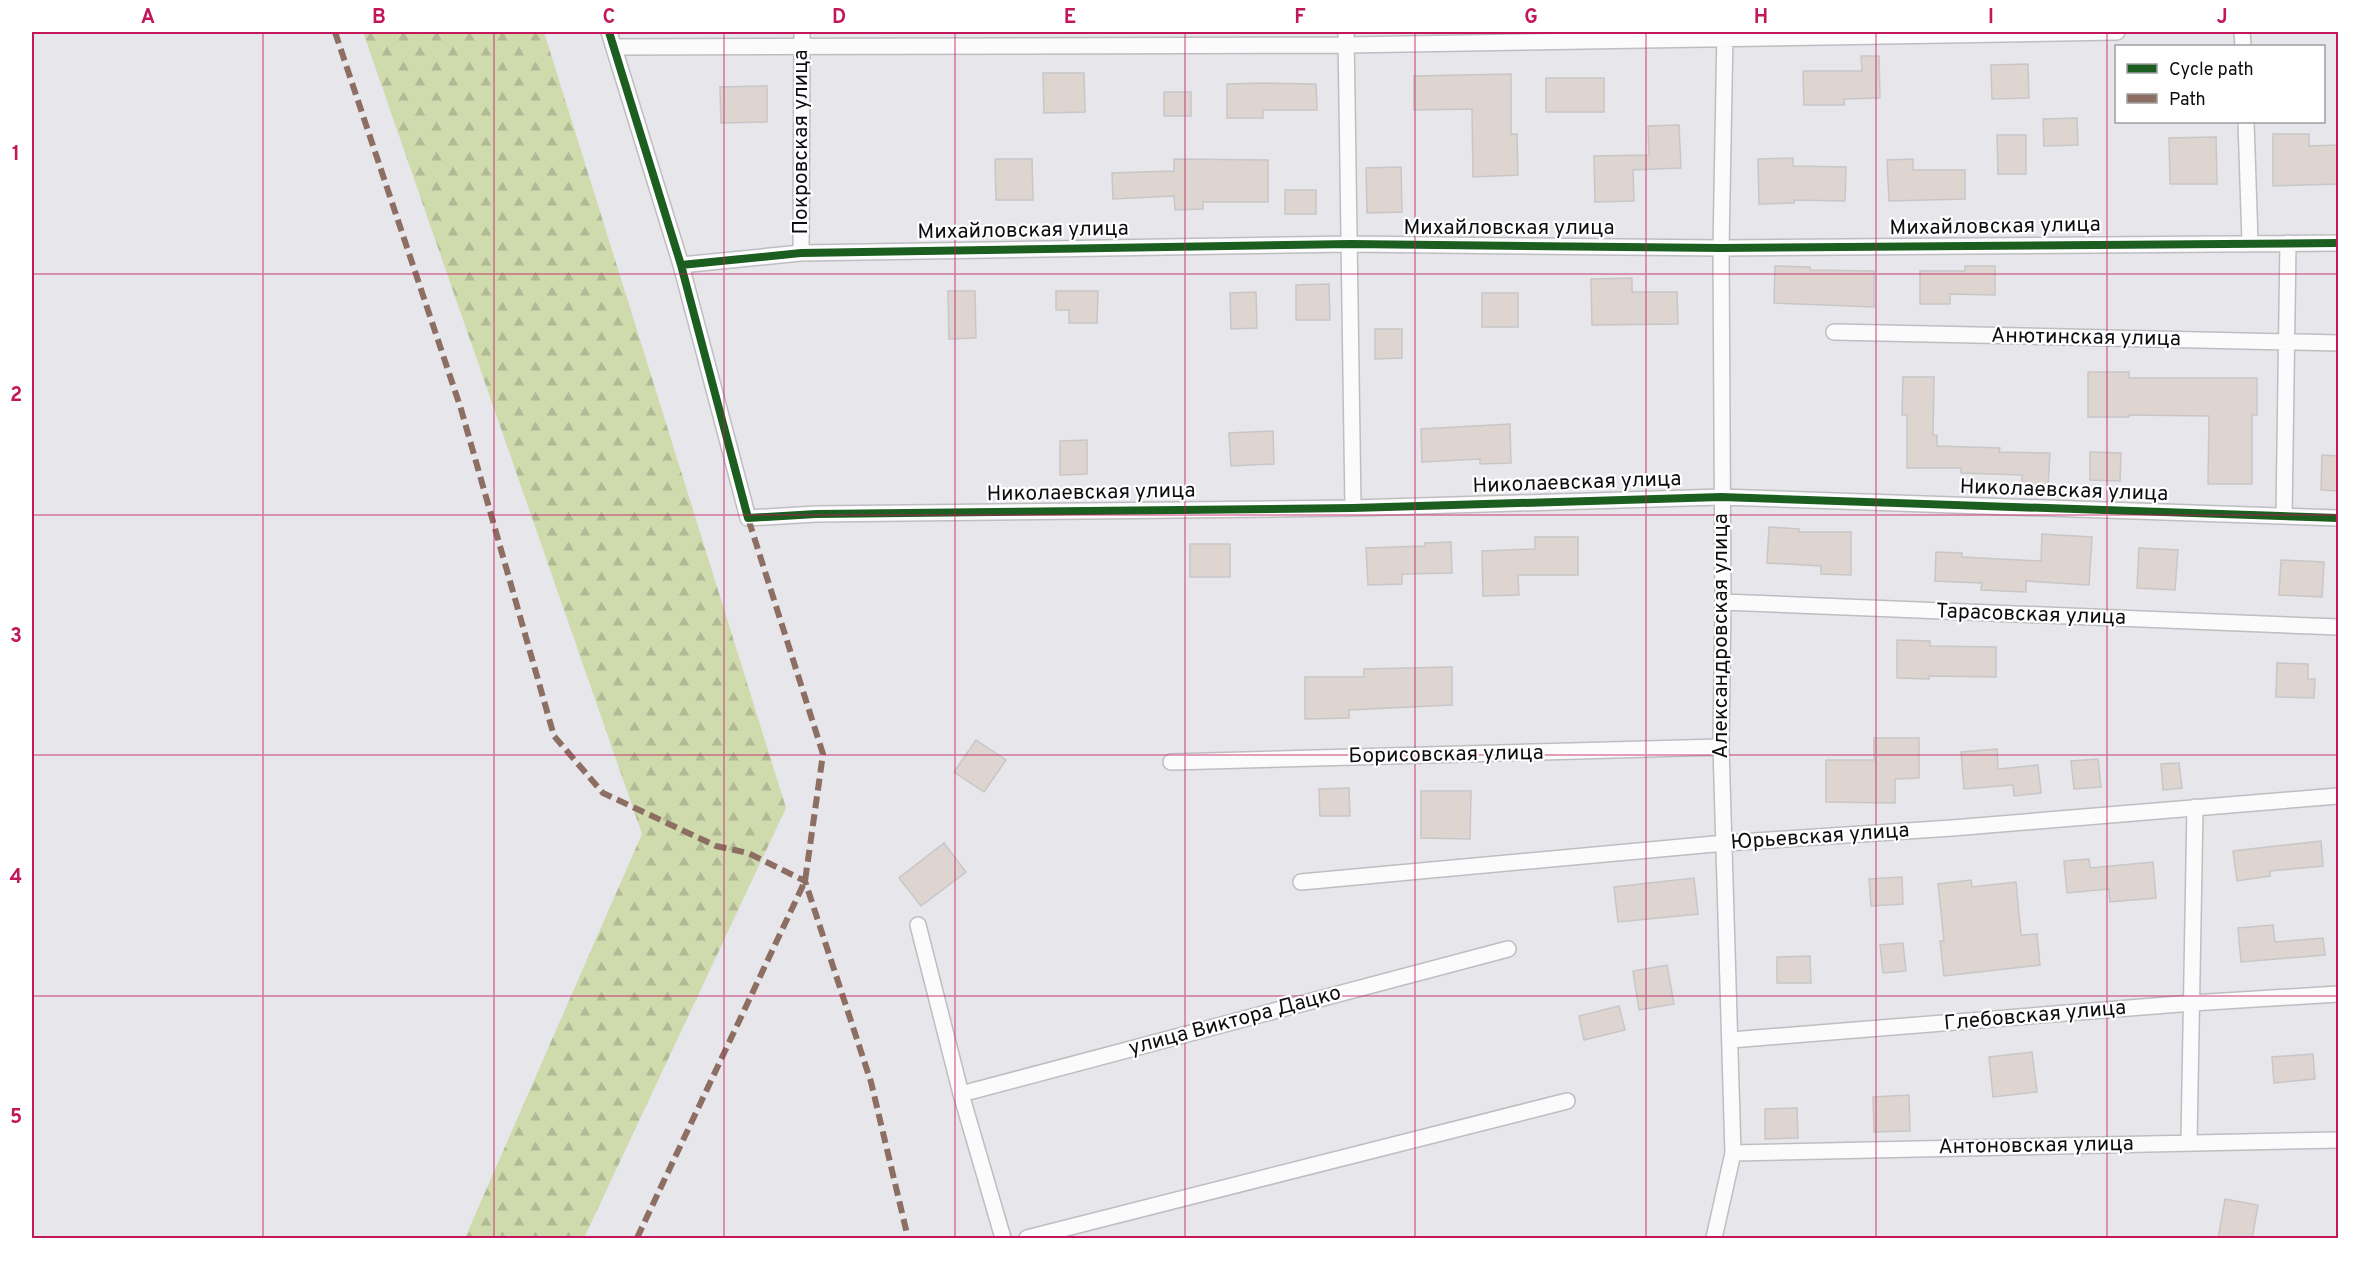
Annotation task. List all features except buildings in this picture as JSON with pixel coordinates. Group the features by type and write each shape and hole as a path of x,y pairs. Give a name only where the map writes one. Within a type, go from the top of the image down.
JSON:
{"street":[{"path":"609,32 681,265"},
{"path":"614,46 802,38 1346,38 2117,32"},
{"name":"Александровская улица","path":"1714,1239 1733,1153 1721,747 1723,602 1721,248 1725,35"},
{"name":"Покровская улица","path":"801,253 802,38"},
{"path":"1346,38 1353,508"},
{"path":"2246,123 2250,242"},
{"path":"2284,516 2288,243"},
{"name":"Михайловская улица","path":"681,265 801,253 1350,244 1721,248 2338,243"},
{"name":"Николаевская улица","path":"681,265 748,518 816,514 1353,508 1721,498 2338,518"},
{"name":"Анютинская улица","path":"1834,333 2338,343"},
{"name":"Тарасовская улица","path":"1723,602 2338,627"},
{"name":"Борисовская улица","path":"1171,762 1721,747"},
{"name":"Юрьевская улица","path":"1301,882 1725,843 1952,828 2338,796"},
{"path":"2189,1142 2195,807"},
{"path":"918,925 1003,1239"},
{"name":"улица Виктора Дацко","path":"962,1094 1508,949"},
{"name":"Глебовская улица","path":"1731,1040 2192,1003 2338,994"},
{"path":"1027,1239 1567,1101"},
{"name":"Антоновская улица","path":"1733,1153 2338,1140"}],"green space":[{"path":"363,32 544,32 786,808 584,1238 465,1238 642,834"}],"marked path":[{"path":"335,32 461,409 554,736 603,793 716,846 748,853 805,881 871,1082 908,1238"},
{"path":"637,1238 805,881 823,754 748,518"}],"cycle path":[{"path":"609,32 681,265 748,518 816,514 1353,508 1721,497 2338,518"},
{"path":"681,265 801,253 1350,244 1721,248 2338,243"}]}
